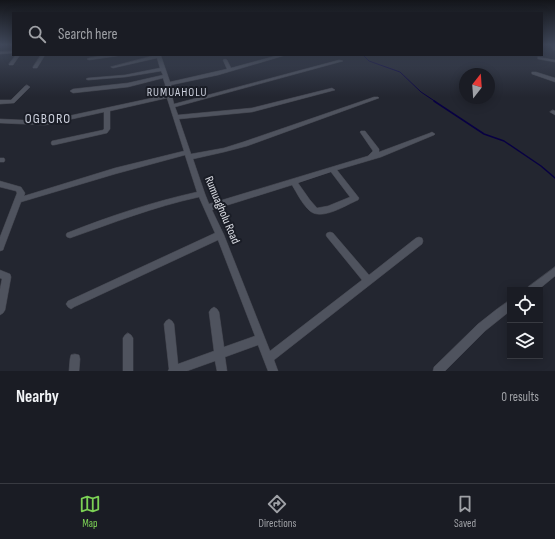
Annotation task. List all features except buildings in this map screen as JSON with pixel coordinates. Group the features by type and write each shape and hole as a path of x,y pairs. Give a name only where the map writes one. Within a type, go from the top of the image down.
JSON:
{"street":[{"path":"35,67 38,62"},
{"path":"113,67 132,62"},
{"name":"Rumuagholu Road","path":"161,62 166,76 172,106 177,117 201,194 220,235 273,371"},
{"path":"226,62 230,70"},
{"path":"88,80 120,77 216,74 258,62"},
{"path":"172,106 336,62"},
{"path":"534,73 555,80"},
{"path":"73,90 128,85 166,76"},
{"path":"0,102 12,102 27,87"},
{"path":"177,117 252,110 332,90"},
{"path":"0,121 45,123 169,96"},
{"path":"19,200 115,171 188,155 224,150 245,144 376,98"},
{"path":"54,142 105,132 107,129 107,110"},
{"path":"363,132 377,151 370,157"},
{"path":"207,208 370,157 432,134"},
{"path":"293,181 311,208 322,212 355,198 332,169"},
{"path":"0,184 21,190 19,200 0,247"},
{"path":"70,235 169,201 201,194"},
{"path":"72,304 220,235"},
{"path":"330,236 367,280"},
{"path":"269,358 419,240"},
{"path":"535,287 555,271"},
{"path":"0,274 7,277 0,310"},
{"path":"438,371 481,328 507,307"},
{"path":"214,312 222,371"},
{"path":"169,324 174,371 261,339"},
{"path":"128,338 128,371"},
{"path":"74,371 75,359"}],"waterway":[{"path":"373,62 400,72 421,92 436,102"},
{"path":"434,101 484,134 504,141 541,166 555,178"}],"district":[{"name":"RUMUAHOLU","path":"177,92"},
{"name":"OGBORO","path":"48,118"}]}
